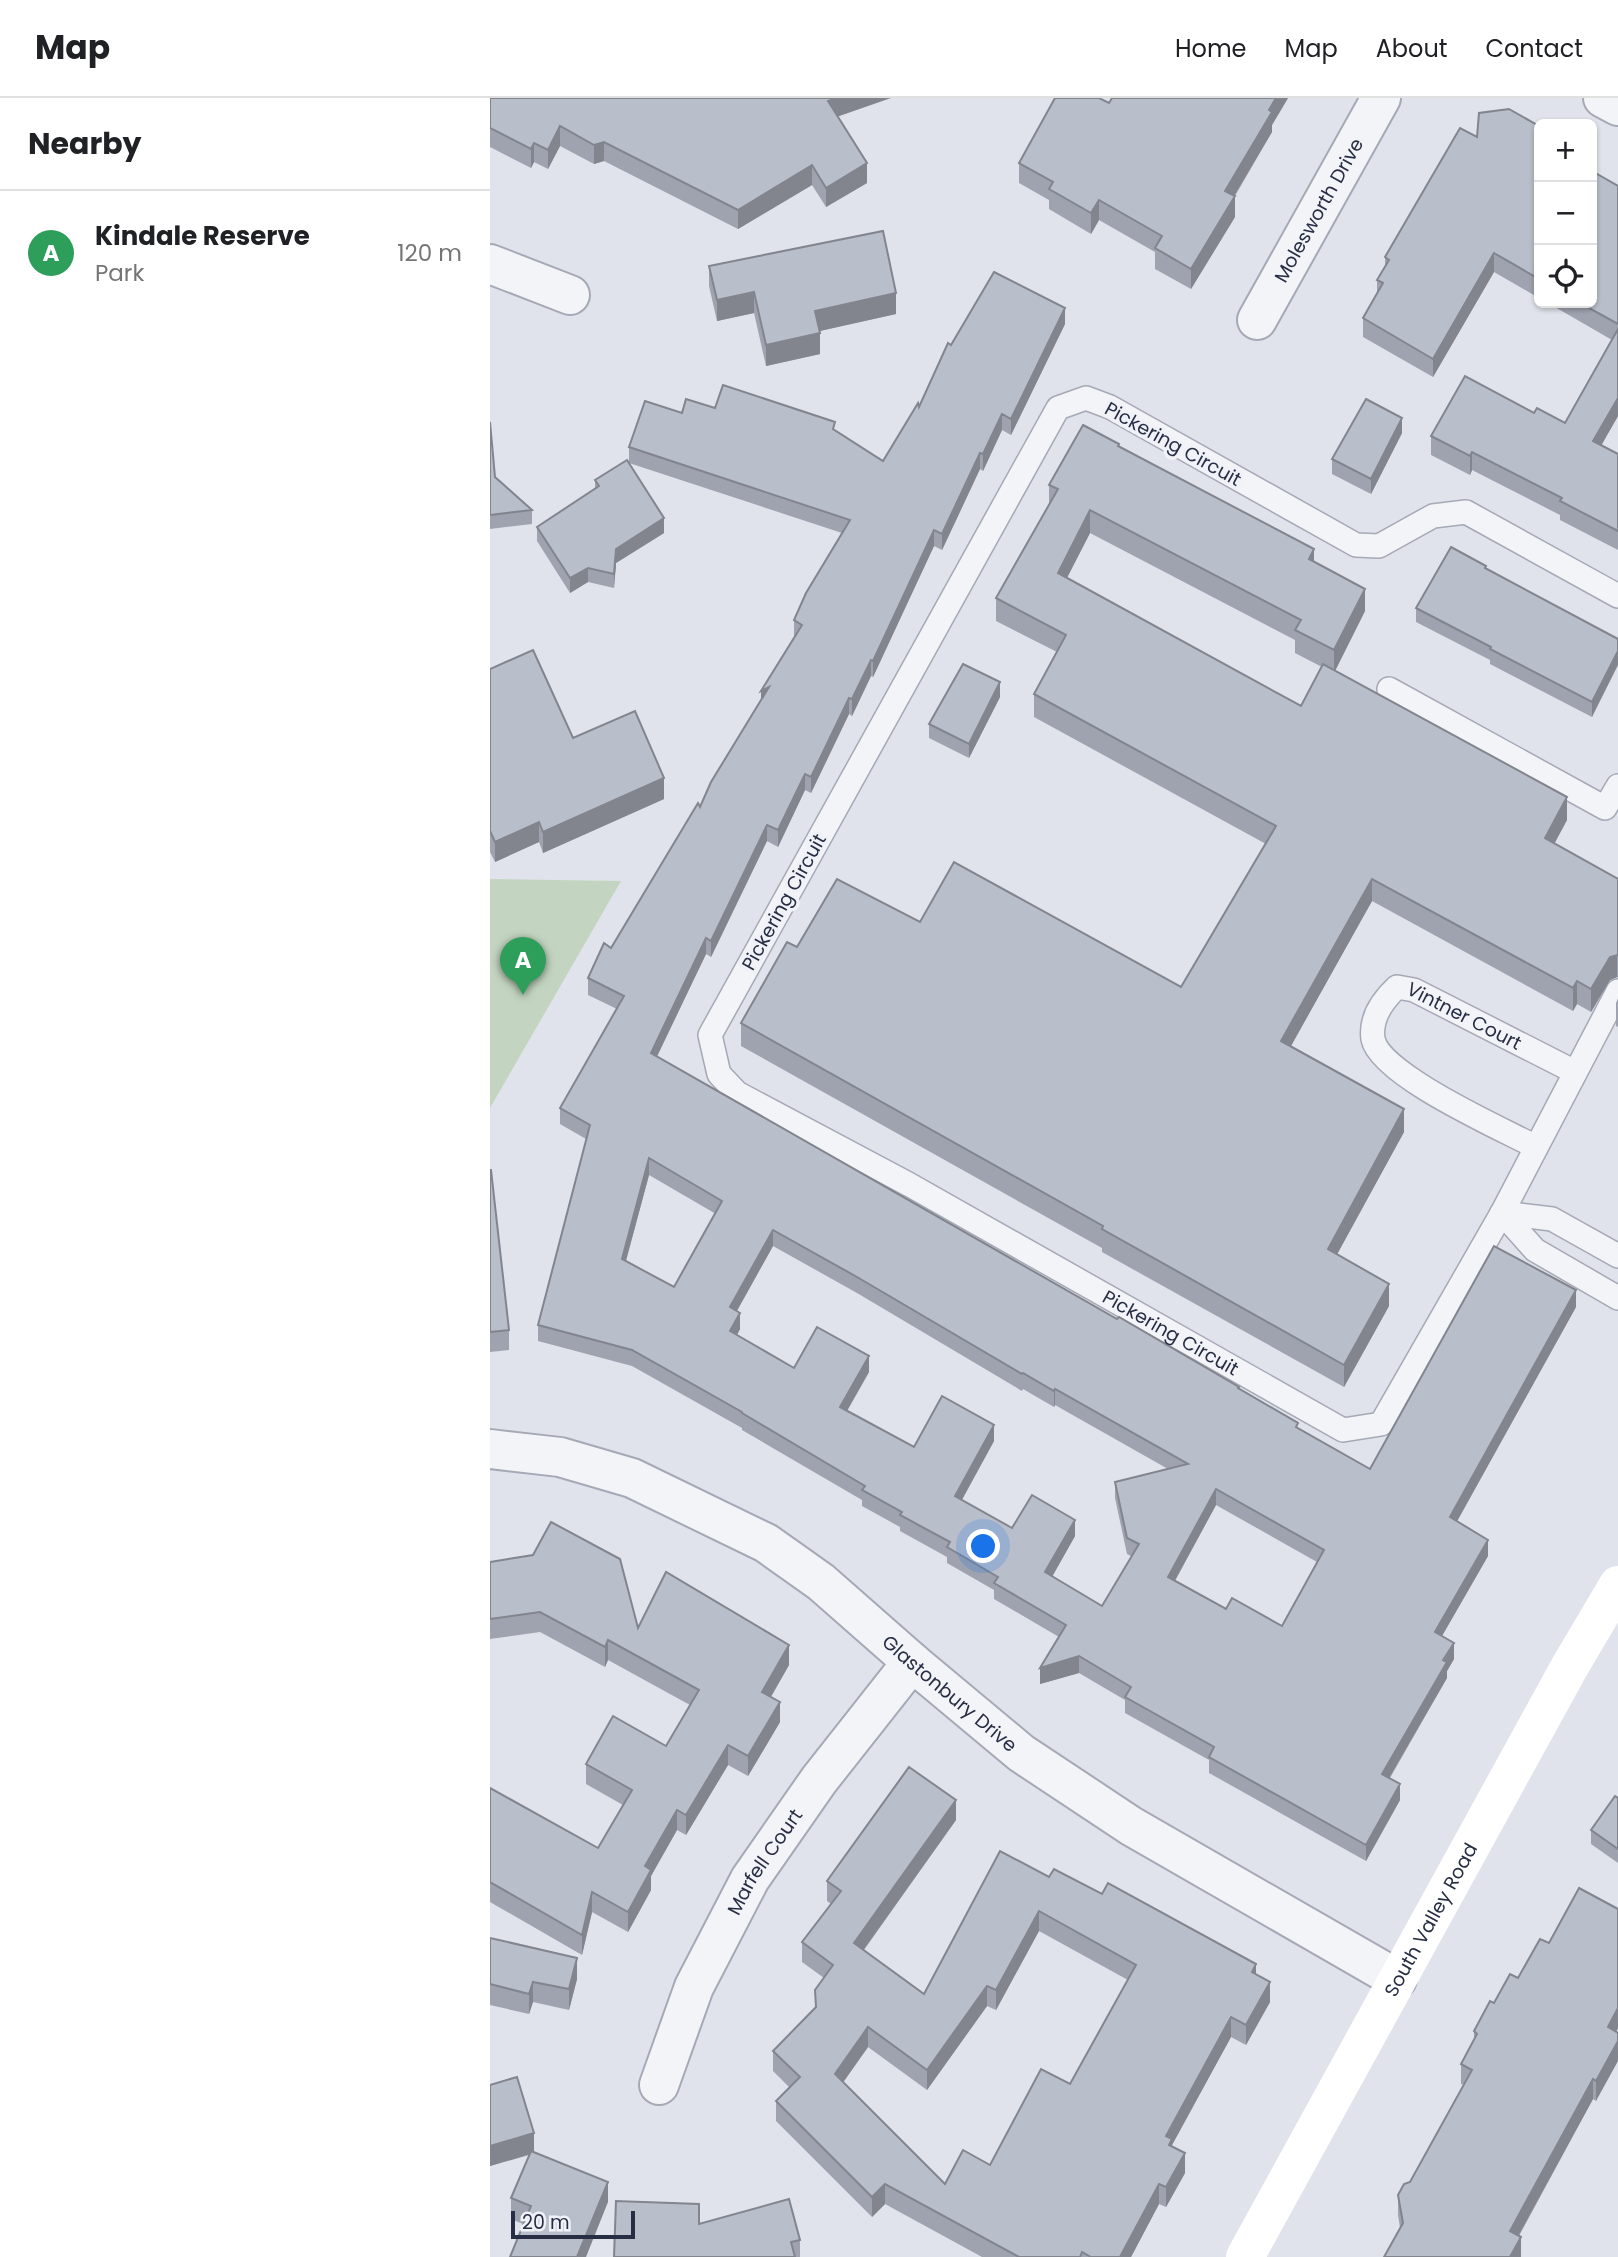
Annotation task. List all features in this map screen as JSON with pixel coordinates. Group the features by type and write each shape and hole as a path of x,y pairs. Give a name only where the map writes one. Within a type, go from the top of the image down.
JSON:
{"main road":[{"name":"South Valley Road","path":"1245,2257 1570,1666 1618,1585"}],"street":[{"name":"Molesworth Drive","path":"1257,320 1381,98"},
{"path":"1603,98 1618,106"},
{"path":"490,264 570,295"},
{"name":"Glastonbury Drive","path":"490,1449 560,1457 632,1478 766,1543 821,1582 1021,1753 1131,1826 1397,1979"},
{"name":"Marfell Court","path":"659,2085 694,1987 750,1879 819,1780 912,1662"}],"lane":[{"name":"Pickering Circuit","path":"1618,596 1466,512 1433,516 1379,546 1356,545 1110,407 1086,398 1058,408 710,1035 719,1074 737,1093 909,1185 1343,1430 1381,1424 1502,1213 1618,991"},
{"path":"1389,690 1605,808 1618,786"},
{"name":"Vintner Court","path":"1536,1147 1415,1082 1387,1062 1373,1040 1374,1020 1384,999 1397,987 1414,989 1575,1072"},
{"path":"1502,1213 1552,1219 1618,1256"},
{"path":"1502,1213 1535,1250 1618,1298"}],"green space":[{"path":"490,879 621,881 490,1108"}],"building":[{"path":"490,98 836,98 828,101 867,163 826,188 812,165 738,210 604,142 594,145 560,126 548,150 534,143 531,149 490,128"},
{"path":"1055,98 1099,98 1109,103 1112,98 1276,98 1269,110 1272,112 1225,191 1235,196 1191,269 1155,248 1162,236 1099,200 1091,213 1049,189 1053,182 1019,163"},
{"path":"1509,109 1534,123 1534,276 1494,253 1433,359 1363,318 1383,283 1377,280 1389,260 1385,257 1460,128 1477,137 1479,113"},
{"path":"1597,174 1618,186 1618,324 1589,308 1597,308"},
{"path":"883,231 896,293 815,311 820,333 766,345 754,292 717,300 709,266"},
{"path":"994,272 1065,308 1011,419 1002,414 983,454 980,453 942,534 934,530 873,661 871,660 852,699 849,698 811,777 805,774 778,830 767,825 711,941 706,938 651,1053 1117,1319 1119,1317 1298,1423 1296,1427 1370,1469 1494,1246 1576,1290 1450,1517 1488,1540 1435,1632 1454,1643 1443,1660 1447,1662 1382,1774 1400,1784 1366,1845 1209,1757 1214,1747 1125,1697 1131,1687 1079,1656 1040,1668 1066,1625 994,1583 998,1577 947,1547 950,1542 900,1515 902,1512 862,1490 865,1486 632,1350 538,1325 590,1125 560,1108 624,996 588,978 604,943 611,948 698,803 700,807 711,782 769,687 761,691 802,625 794,620 806,593 850,520 629,447 645,401 682,413 686,399 715,408 723,385 835,422 833,429 883,461 918,403 919,407 948,343 951,345","holes":["649,1158 722,1201 674,1287 622,1259","773,1230 1022,1374 1054,1391 1055,1389 1188,1464 1115,1482 1127,1538 1139,1544 1102,1606 1045,1572 1075,1520 1032,1495 1012,1528 955,1496 994,1425 942,1396 914,1447 840,1407 869,1356 817,1327 794,1368 730,1331 740,1313 730,1307","1216,1489 1324,1550 1282,1626 1232,1598 1226,1609 1168,1577"]},
{"path":"1618,329 1618,398 1593,441 1618,454 1618,531 1560,501 1562,498 1472,452 1470,456 1431,436 1465,376 1534,413 1537,408 1565,423"},
{"path":"1366,399 1402,418 1371,479 1332,459"},
{"path":"490,422 495,477 532,510 490,515"},
{"path":"1083,425 1314,549 1309,559 1365,589 1334,650 1295,630 1301,620 1090,510 1058,573 1301,706 1323,664 1567,797 1545,838 1618,879 1618,955 1610,957 1591,989 1577,981 1573,988 1372,879 1281,1041 1404,1109 1328,1249 1389,1284 1344,1365 741,1023 787,942 797,947 837,879 920,922 954,862 1181,987 1276,826 1034,694 1066,635 996,598 1058,489 1049,485"},
{"path":"627,460 664,518 616,549 614,574 588,568 570,578 537,527 599,486 595,480"},
{"path":"1451,547 1618,639 1618,651 1592,702 1416,608"},
{"path":"533,650 573,738 635,711 664,778 543,832 539,822 495,842 490,831 490,669"},
{"path":"963,664 1000,682 969,744 929,724"},
{"path":"490,1170 509,1330 490,1332"},
{"path":"551,1522 620,1559 638,1628 666,1572 789,1645 762,1692 780,1702 748,1756 728,1745 686,1815 677,1810 645,1866 651,1870 628,1912 592,1892 582,1935 490,1882 490,1788 598,1848 632,1790 586,1764 613,1716 666,1746 699,1690 608,1640 605,1647 540,1612 490,1619 490,1562 533,1555"},
{"path":"909,1767 956,1800 854,1943 924,1994 1000,1851 1049,1877 1054,1869 1102,1894 1108,1883 1256,1964 1252,1972 1270,1982 1246,2025 1231,2017 1166,2136 1172,2139 1169,2145 1185,2153 1166,2187 1159,2184 1120,2257 1091,2257 1082,2252 1080,2257 1019,2257 885,2184 872,2197 776,2101 800,2077 773,2051 816,2007 815,1990 833,1965 802,1942 841,1891 827,1881","holes":["1039,1911 1136,1965 1070,2084 1041,2069 990,2165 963,2150 945,2184 835,2074 868,2027 927,2070 987,1986 996,1990"]},
{"path":"1615,1796 1618,1798 1618,1849 1591,1830"},
{"path":"1579,1888 1618,1909 1618,2008 1608,2027 1618,2033 1618,2041 1596,2081 1593,2079 1510,2231 1521,2237 1510,2257 1384,2257 1403,2223 1398,2195 1404,2184 1410,2182 1472,2070 1461,2064 1477,2034 1474,2031 1490,2001 1494,2003 1510,1974 1518,1978 1540,1939 1549,1943"},
{"path":"490,1938 577,1958 569,1989 533,1982 529,1994 490,1984"},
{"path":"517,2077 534,2133 490,2146 490,2085"},
{"path":"531,2151 608,2182 577,2257 510,2257 531,2206 511,2198"},
{"path":"789,2199 800,2240 791,2242 795,2257 614,2257 616,2201 699,2204 699,2224"}],"place":[{"name":"Kindale Reserve","path":"523,995"}]}
